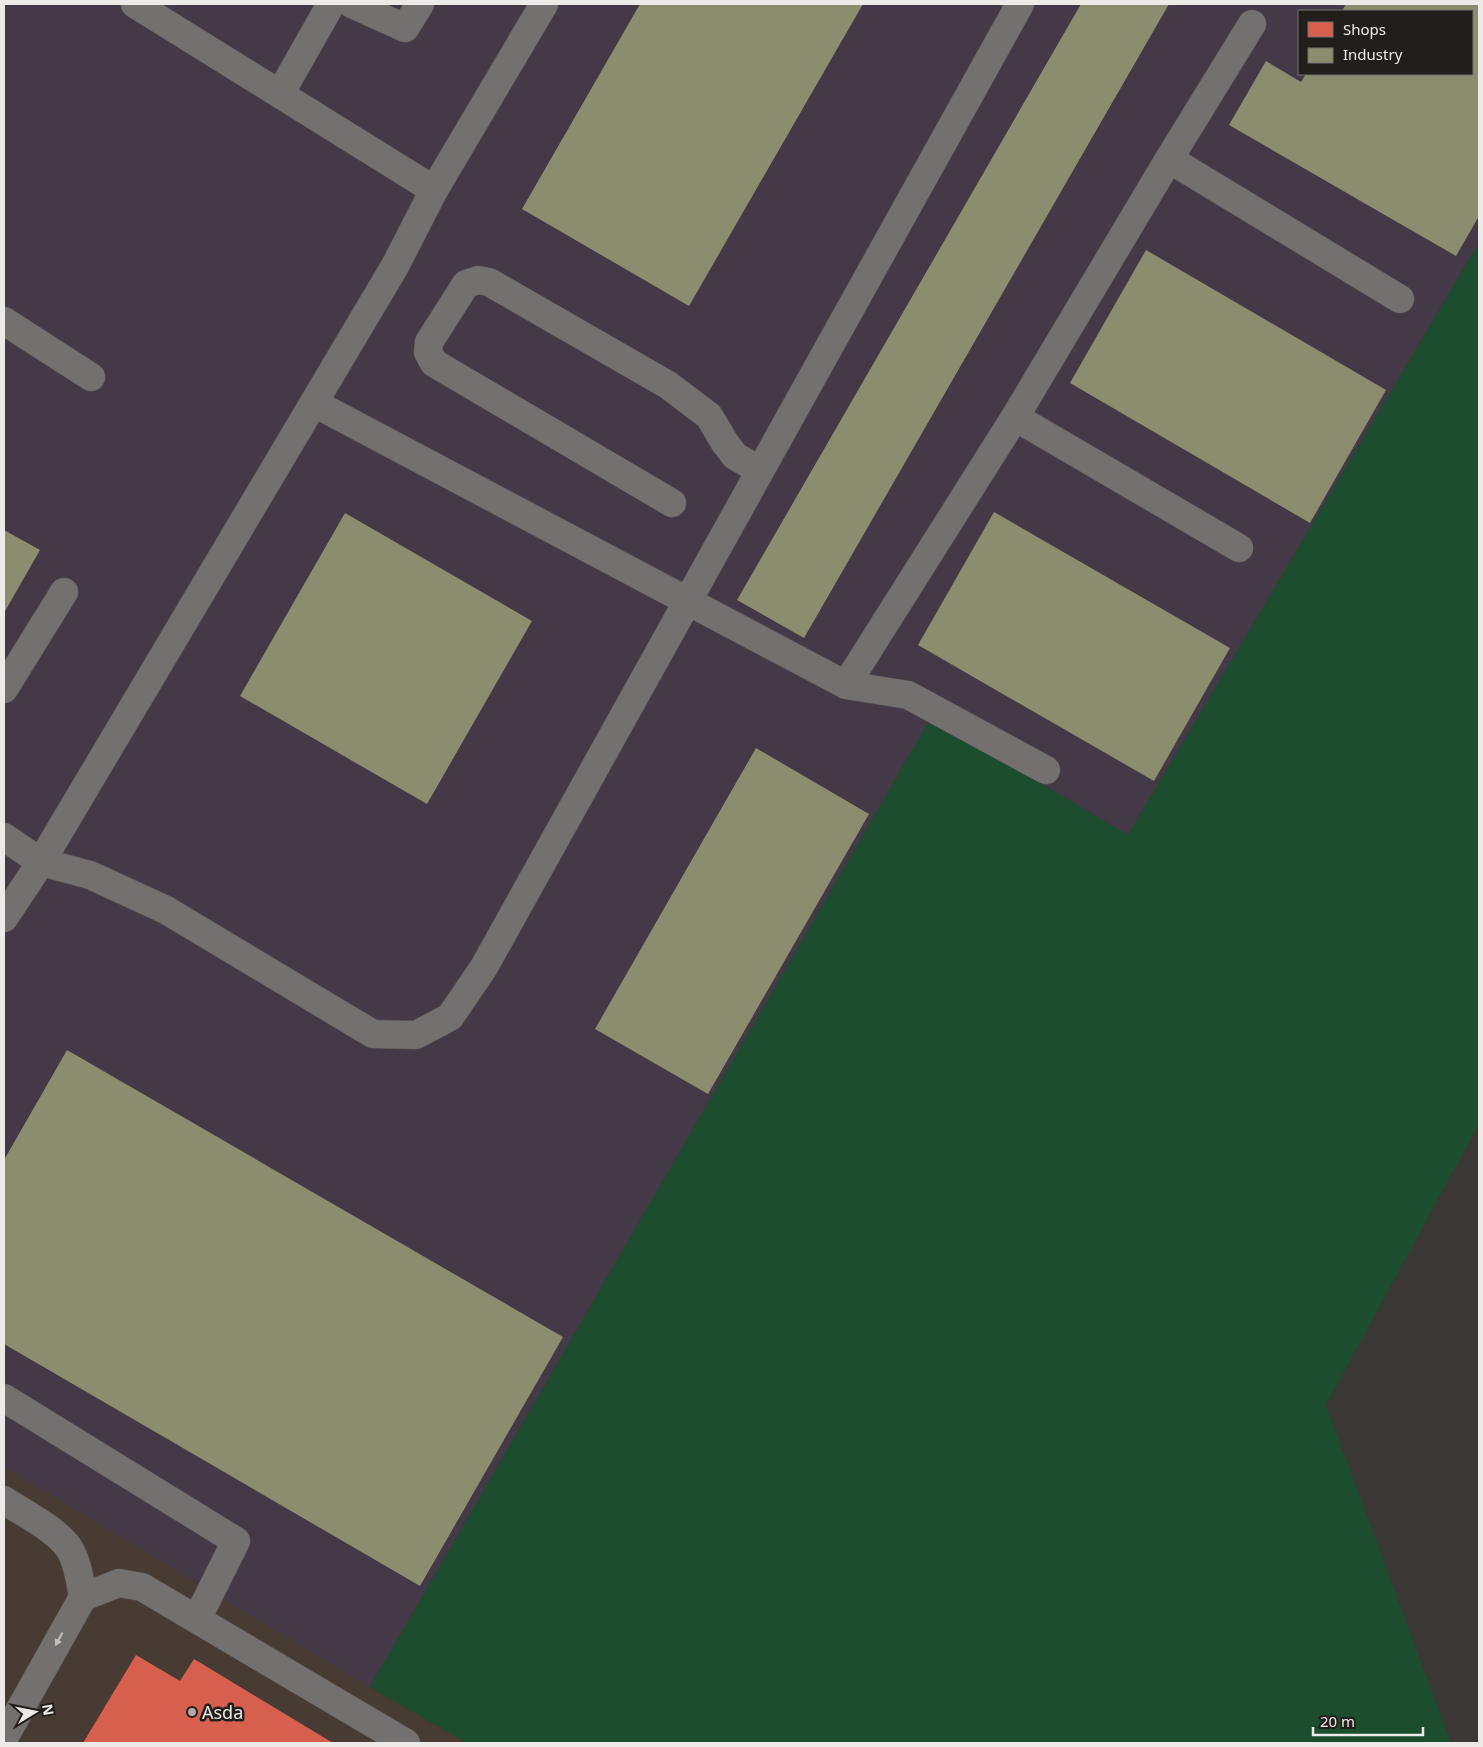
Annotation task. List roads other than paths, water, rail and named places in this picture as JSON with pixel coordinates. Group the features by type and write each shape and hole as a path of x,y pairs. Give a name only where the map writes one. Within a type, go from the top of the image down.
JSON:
{"lane":[{"path":"135,4 434,190"},
{"path":"280,94 331,4"},
{"path":"352,4 405,28 420,4"},
{"path":"4,918 41,862 395,266 434,190 544,4"},
{"path":"4,836 41,862 90,875 166,910 374,1034 416,1035 450,1017 484,967 1020,4"},
{"path":"846,685 1015,417 1252,24"},
{"path":"1169,159 1400,299"},
{"path":"672,504 434,363 428,352 429,342 466,284 478,280 489,282 668,384 709,416 725,443 736,456 759,470"},
{"path":"4,321 91,377"},
{"path":"314,403 846,685 908,695 1046,770"},
{"path":"1015,417 1239,548"},
{"path":"4,689 64,592"},
{"path":"4,1398 236,1541 197,1619"},
{"path":"4,1500 54,1533 70,1549 77,1567 83,1597"},
{"path":"4,1738 83,1597 119,1583 142,1587 406,1743"}],"place":[{"name":"Asda","path":"192,1712"}]}
